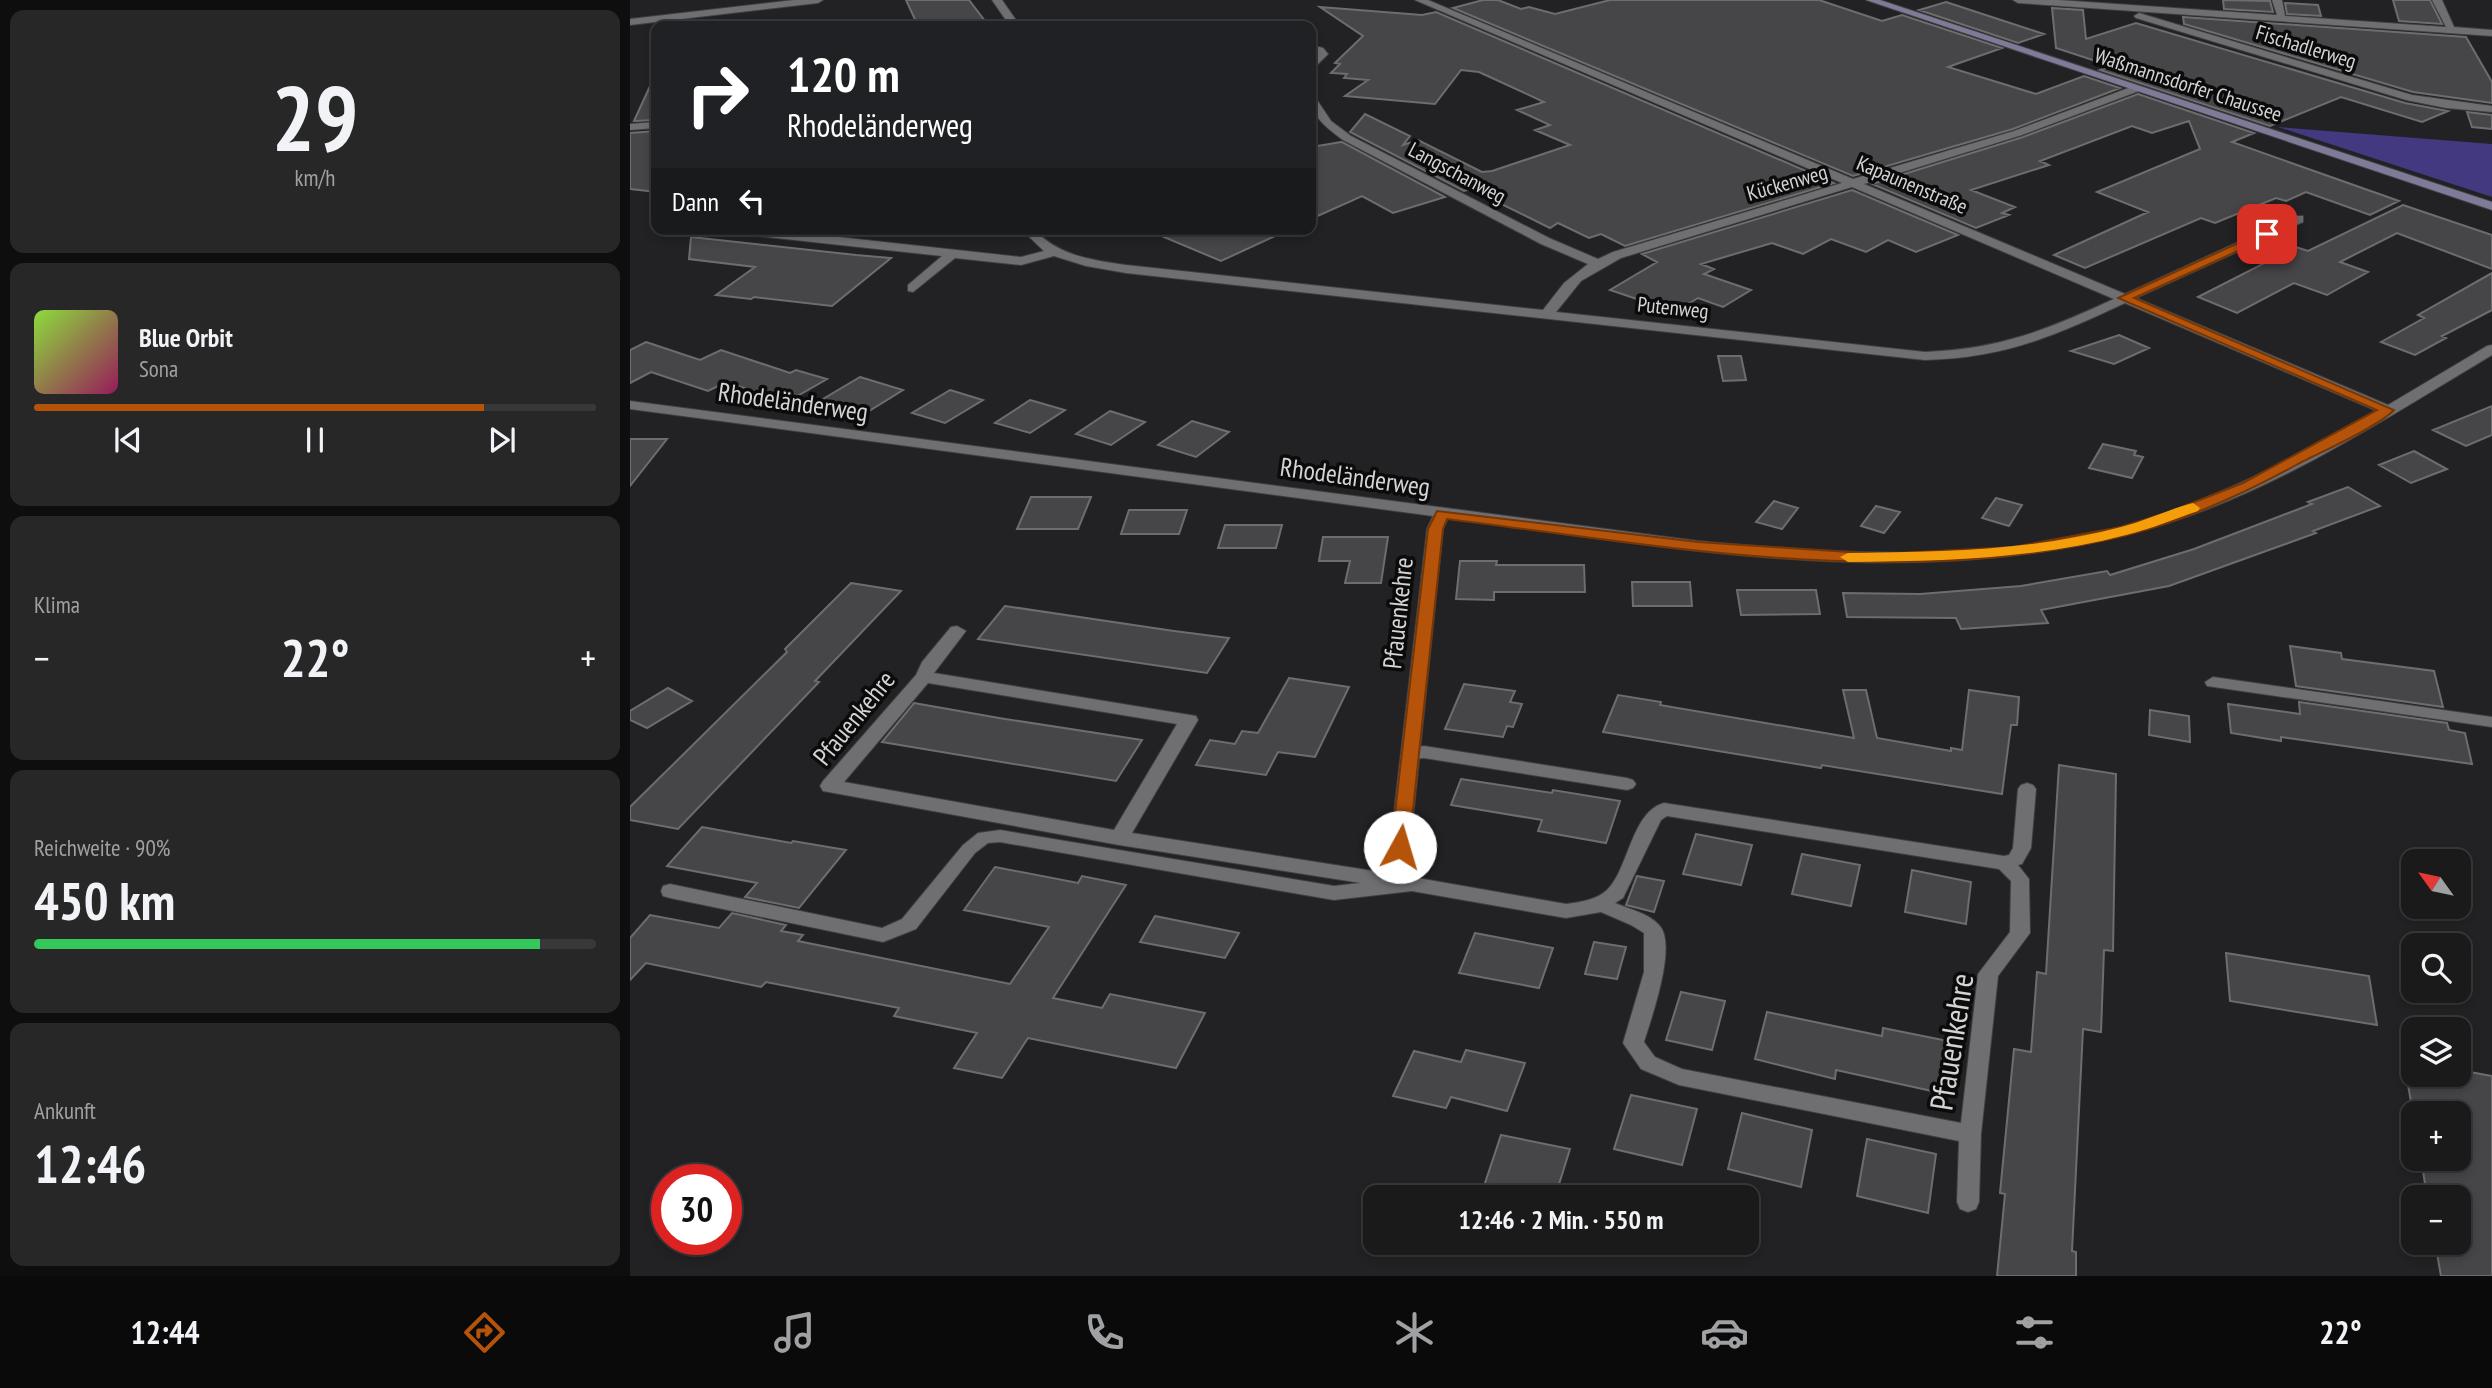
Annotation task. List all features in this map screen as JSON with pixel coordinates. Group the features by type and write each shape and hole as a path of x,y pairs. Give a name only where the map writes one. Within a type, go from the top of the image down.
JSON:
{"street":[{"path":"630,22 818,0"},
{"path":"997,0 1012,21"},
{"name":"Kapaunenstraße","path":"1420,0 2388,410"},
{"name":"Waßmannsdorfer Chaussee","path":"1871,0 2492,206"},
{"path":"2018,0 2115,3 2492,31"},
{"path":"2087,0 2492,31"},
{"path":"2277,0 2281,14"},
{"path":"2437,0 2450,26"},
{"name":"Fischadlerweg","path":"2115,3 2418,100 2492,109"},
{"path":"1316,49 1323,54 1316,62"},
{"name":"Kückenweg","path":"1547,315 1569,283 1598,264 1654,243 2018,133 2135,89"},
{"name":"Langschanweg","path":"1316,107 1326,123 1348,138 1545,241 1598,264"},
{"path":"630,127 651,125"},
{"name":"Putenweg","path":"1031,235 1055,252 1126,269 1925,356 1964,355 2006,349 2045,335 2299,219"},
{"path":"813,235 1021,261 1055,252"},
{"path":"913,288 952,254"},
{"name":"Rhodeländerweg","path":"630,405 1639,540 1782,554 1879,558 2014,551 2124,531 2174,515 2248,486 2388,410 2492,349"},
{"name":"Pfauenkehre","path":"1119,838 1189,720 924,677 830,786 1119,838 1412,884 1400,847 1435,529 1442,514"},
{"path":"924,677 928,666 957,631"}],"lane":[{"path":"2213,682 2492,722"},
{"path":"1410,753 1424,752 1627,784"},
{"path":"1600,904 1616,893 1654,816 1664,809 2005,863 2016,859 2022,848 2027,789"},
{"name":"Pfauenkehre","path":"670,891 883,935 909,924 969,849 984,837 1000,836 1334,892 1357,892 1412,884 1566,911 1600,904 1638,920 1653,930 1657,945 1633,1043 1648,1063 1679,1077 1970,1134 1988,974 2020,933 2020,879 2005,863"},
{"path":"1968,1202 1970,1134"}],"shaded area":[{"path":"2278,127 2492,144 2492,197"}],"building":[{"path":"906,0 969,0 985,21 916,21"},
{"path":"1483,0 1498,0 1521,9 1529,7 1555,14 1610,0 1819,0 1882,21 1902,15 2002,48 1948,67 2036,94 2084,76 2120,88 2013,129 1853,176 1453,8"},
{"path":"2223,0 2270,1 2273,12 2224,9"},
{"path":"2393,0 2430,0 2442,24 2399,21"},
{"path":"1946,2 2044,34 2018,43 1919,10"},
{"path":"2285,3 2318,5 2321,16 2287,14"},
{"path":"1320,7 1422,15 1436,12 1834,183 1625,246 1601,234 1589,238 1558,223 1550,228 1471,189 1464,191 1350,132 1365,114 1410,136 1403,145 1418,140 1482,172 1492,171 1570,145 1535,130 1550,125 1517,110 1544,102 1479,72 1461,70 1435,104 1345,96 1368,80 1344,78 1347,74 1331,73 1340,64 1335,63 1363,36"},
{"path":"2052,8 2083,10 2086,39 2136,23 2405,103 2448,111 2422,122 2341,97 2270,126 2100,70 2111,66 2056,48"},
{"path":"2183,17 2466,37 2492,82 2492,103 2413,92 2184,24"},
{"path":"651,84 651,120 634,121"},
{"path":"2138,94 2254,133 2232,142 2399,201 2370,215 2306,192 2286,201 2276,198 2215,223 2201,218 2085,268 2054,255 2148,212 2097,192 2200,149 2189,121 2152,133 2132,126 2040,161 2049,165 1971,190 2015,207 2002,213 2009,215 1976,228 1872,184 2023,137"},
{"path":"2467,112 2492,115 2492,129 2472,127"},
{"path":"651,131 651,191 630,189 630,133"},
{"path":"1341,142 1445,197 1393,213 1362,196 1316,217 1316,146"},
{"path":"1852,190 1958,235 1916,252 1888,240 1866,252 1831,239 1803,254 1772,243 1701,264 1714,269 1704,274 1751,290 1723,307 1698,298 1675,312 1610,290 1657,262 1642,254"},
{"path":"2403,205 2492,235 2492,269 2397,233 2340,262 2368,272 2327,295 2294,283 2237,313 2198,297 2296,247 2308,251"},
{"path":"1159,235 1277,235 1221,261"},
{"path":"691,237 891,258 832,306 754,297 751,299 716,295 755,267 689,259"},
{"path":"2492,273 2492,310 2442,336 2446,338 2415,355 2381,342 2424,318 2418,315"},
{"path":"2119,335 2149,348 2114,364 2071,351"},
{"path":"646,342 700,360 721,350 790,373 796,370 827,379 787,402 726,382 708,391 651,372 630,383 630,350"},
{"path":"1718,356 1741,356 1746,380 1723,381"},
{"path":"860,377 903,390 866,413 823,399"},
{"path":"950,390 983,400 945,423 912,413"},
{"path":"1030,400 1065,410 1030,433 995,423"},
{"path":"2492,406 2492,435 2466,446 2433,430"},
{"path":"1110,411 1145,422 1111,445 1076,434"},
{"path":"1192,421 1229,432 1196,457 1158,445"},
{"path":"630,439 667,439 630,486"},
{"path":"2103,444 2136,451 2134,455 2143,457 2132,478 2089,468"},
{"path":"2414,451 2447,469 2411,483 2379,465"},
{"path":"2348,487 2380,506 2313,531 2316,533 2169,586 2041,610 2048,623 1961,629 1956,618 1847,617 1843,593 1920,594 2021,586 2107,571 2110,575 2194,549 2312,504 2308,502"},
{"path":"1031,497 1091,497 1078,529 1017,529"},
{"path":"1996,498 2022,505 2009,526 1982,518"},
{"path":"1774,501 1798,508 1782,529 1756,522"},
{"path":"1876,506 1900,512 1884,533 1861,526"},
{"path":"1129,510 1187,510 1179,534 1121,534"},
{"path":"1225,525 1282,525 1276,548 1218,548"},
{"path":"1323,537 1388,537 1381,583 1345,583 1350,561 1319,561"},
{"path":"1460,561 1497,561 1496,565 1584,565 1585,592 1494,592 1494,600 1456,599"},
{"path":"1632,582 1690,582 1692,606 1633,606"},
{"path":"851,583 901,591 815,681 819,682 678,829 630,820 630,807 787,652 785,649"},
{"path":"1737,590 1816,590 1820,614 1741,615"},
{"path":"1005,606 1229,638 1207,673 978,639"},
{"path":"2290,646 2341,653 2342,659 2434,671 2443,707 2296,686"},
{"path":"1289,678 1349,687 1315,757 1278,752 1266,775 1196,765 1210,740 1235,744 1242,731 1258,733"},
{"path":"1464,684 1515,691 1510,702 1522,704 1513,727 1507,726 1503,737 1445,729"},
{"path":"668,688 692,701 647,728 630,720 630,711"},
{"path":"1843,690 1866,690 1877,738 1951,751 1951,748 1962,750 1969,690 2019,697 2017,725 2011,725 2002,794 1822,765 1821,768 1603,732 1618,695 1661,702 1660,705 1854,738"},
{"path":"2299,702 2447,723 2449,730 2465,733 2472,764 2281,737 2281,741 2231,733 2228,704 2300,714"},
{"path":"914,703 1142,740 1116,781 882,742"},
{"path":"2150,710 2189,716 2190,742 2149,735"},
{"path":"2059,765 2116,774 2113,951 2104,950 2101,1032 2083,1029 2072,1251 2076,1252 2076,1276 1997,1276 2005,1194 2000,1193 2014,1049 2031,1052 2037,972 2046,974"},
{"path":"1461,779 1620,801 1606,843 1538,831 1542,820 1451,805"},
{"path":"702,827 846,850 799,908 745,897 757,883 667,866"},
{"path":"1696,834 1752,845 1741,885 1683,874"},
{"path":"1802,854 1860,865 1851,906 1792,894"},
{"path":"995,867 1078,883 1082,876 1126,885 1053,998 1102,1008 1110,994 1205,1013 1176,1068 1028,1038 1002,1078 954,1068 977,1033 894,1016 899,1008 766,982 761,987 646,963 630,980 630,938 650,915 719,928 732,913 786,925 781,931 803,935 798,941 1010,984 1049,927 964,910"},
{"path":"1912,870 1971,882 1966,924 1905,912"},
{"path":"1637,876 1664,881 1654,912 1626,905"},
{"path":"1155,916 1239,933 1225,958 1140,942"},
{"path":"1475,933 1553,948 1539,988 1459,973"},
{"path":"1594,942 1626,947 1617,979 1585,974"},
{"path":"2226,953 2369,976 2377,1025 2230,1001"},
{"path":"1681,992 1725,1001 1712,1050 1666,1040"},
{"path":"1767,1012 1882,1036 1883,1028 1948,1041 1941,1093 1836,1070 1835,1079 1755,1059"},
{"path":"1466,1050 1525,1063 1507,1111 1451,1097 1446,1108 1393,1096 1414,1051 1461,1062"},
{"path":"2471,1072 2492,1076 2492,1276 2441,1276 2437,1255 2471,1255 2471,1185 2425,1185 2423,1171 2471,1171 2471,1101 2411,1101 2408,1087 2471,1087"},
{"path":"1631,1095 1697,1109 1682,1165 1614,1149"},
{"path":"1742,1113 1812,1130 1801,1187 1728,1169"},
{"path":"1501,1135 1570,1149 1559,1185 1484,1185"},
{"path":"1867,1139 1936,1154 1928,1213 1857,1196"}],"slow traffic":[{"path":"1848,557 1951,556 2014,551 2124,531 2193,508"}],"route":[{"path":"1400,847 1435,529 1442,514 1698,547 1879,558 2014,551 2124,531 2174,515 2248,486 2388,410 2124,298 2267,234"}]}
